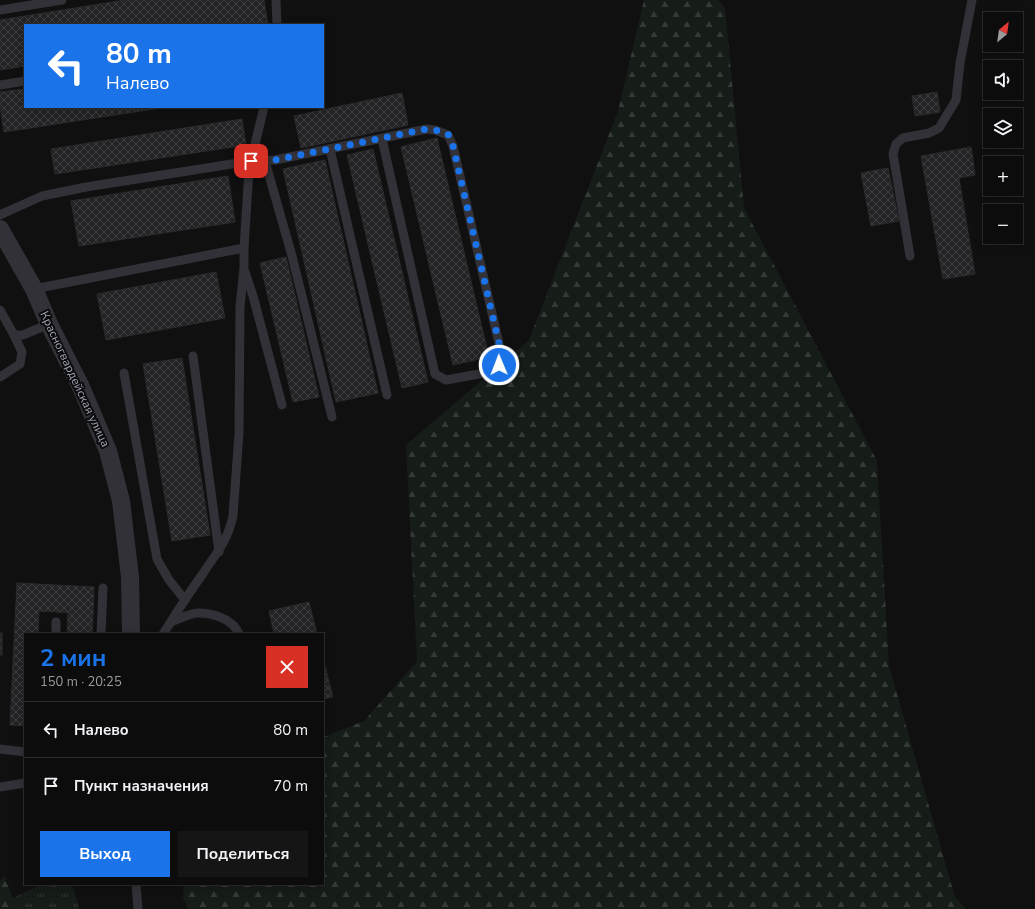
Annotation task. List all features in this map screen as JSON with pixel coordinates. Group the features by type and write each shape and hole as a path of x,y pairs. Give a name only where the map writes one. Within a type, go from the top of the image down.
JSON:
{"street":[{"name":"Красногвардейская улица","path":"0,229 34,290 49,324 81,387 108,451 121,501 130,576 131,633"}],"lane":[{"path":"0,10 62,0"},
{"path":"276,0 277,24"},
{"path":"910,256 893,154 896,144 903,138 929,133 939,128 956,100 960,63 972,0"},
{"path":"0,85 24,81"},
{"path":"164,633 202,574 219,552 230,528 233,516 239,433 240,307 244,268 249,169 264,108"},
{"path":"0,215 42,196 86,187 251,161 275,160 427,129 448,134 453,146 501,352 499,365 484,373 446,380 435,374 382,139"},
{"path":"330,149 387,396"},
{"path":"265,161 292,256 332,417"},
{"path":"34,290 244,248"},
{"path":"244,268 282,405"},
{"path":"0,310 22,352 20,364 0,377"},
{"path":"14,335 23,335 49,324"},
{"path":"193,356 219,552"},
{"path":"124,373 157,559 169,580 185,600"},
{"path":"101,633 103,588"},
{"path":"171,622 198,613 224,618 237,629 239,633"},
{"path":"56,622 56,633"},
{"path":"0,749 24,752"},
{"path":"1,787 24,783"},
{"path":"136,885 138,909"}],"green space":[{"path":"644,0 718,0 725,8 744,208 877,461 889,666 955,897 966,909 188,909 183,897 184,885 324,885 324,737 364,721 417,661 406,445 529,340 618,111"},
{"path":"4,876 17,909 0,909 0,881"},
{"path":"39,885 72,885 79,909 0,909 0,905"}],"building":[{"path":"125,0 264,0 268,24 24,24 24,66 0,70 0,20"},
{"path":"24,89 24,108 160,108 4,132 0,106 0,92"},
{"path":"937,92 940,112 915,116 912,96"},
{"path":"402,93 408,125 301,148 294,116"},
{"path":"242,119 246,145 55,174 51,149"},
{"path":"437,138 489,357 453,365 401,147"},
{"path":"971,147 975,175 959,178 975,274 943,279 921,156"},
{"path":"373,149 428,382 402,388 347,155"},
{"path":"325,160 378,393 336,402 283,169"},
{"path":"888,168 899,221 871,226 861,173"},
{"path":"228,176 235,222 79,246 71,201"},
{"path":"286,257 319,397 293,402 260,263"},
{"path":"216,272 225,318 106,340 97,294"},
{"path":"182,358 210,535 172,541 143,364"},
{"path":"17,583 94,587 93,614 39,611 38,633 24,633 24,726 10,725"},
{"path":"309,602 317,633 274,633 269,611"},
{"path":"68,613 93,614 92,633 67,633"},
{"path":"0,633 2,633 2,655 0,655"},
{"path":"324,662 333,697 324,699"}],"route":[{"path":"251,161 275,160 427,129 448,134 453,146 501,352 499,365"}]}
